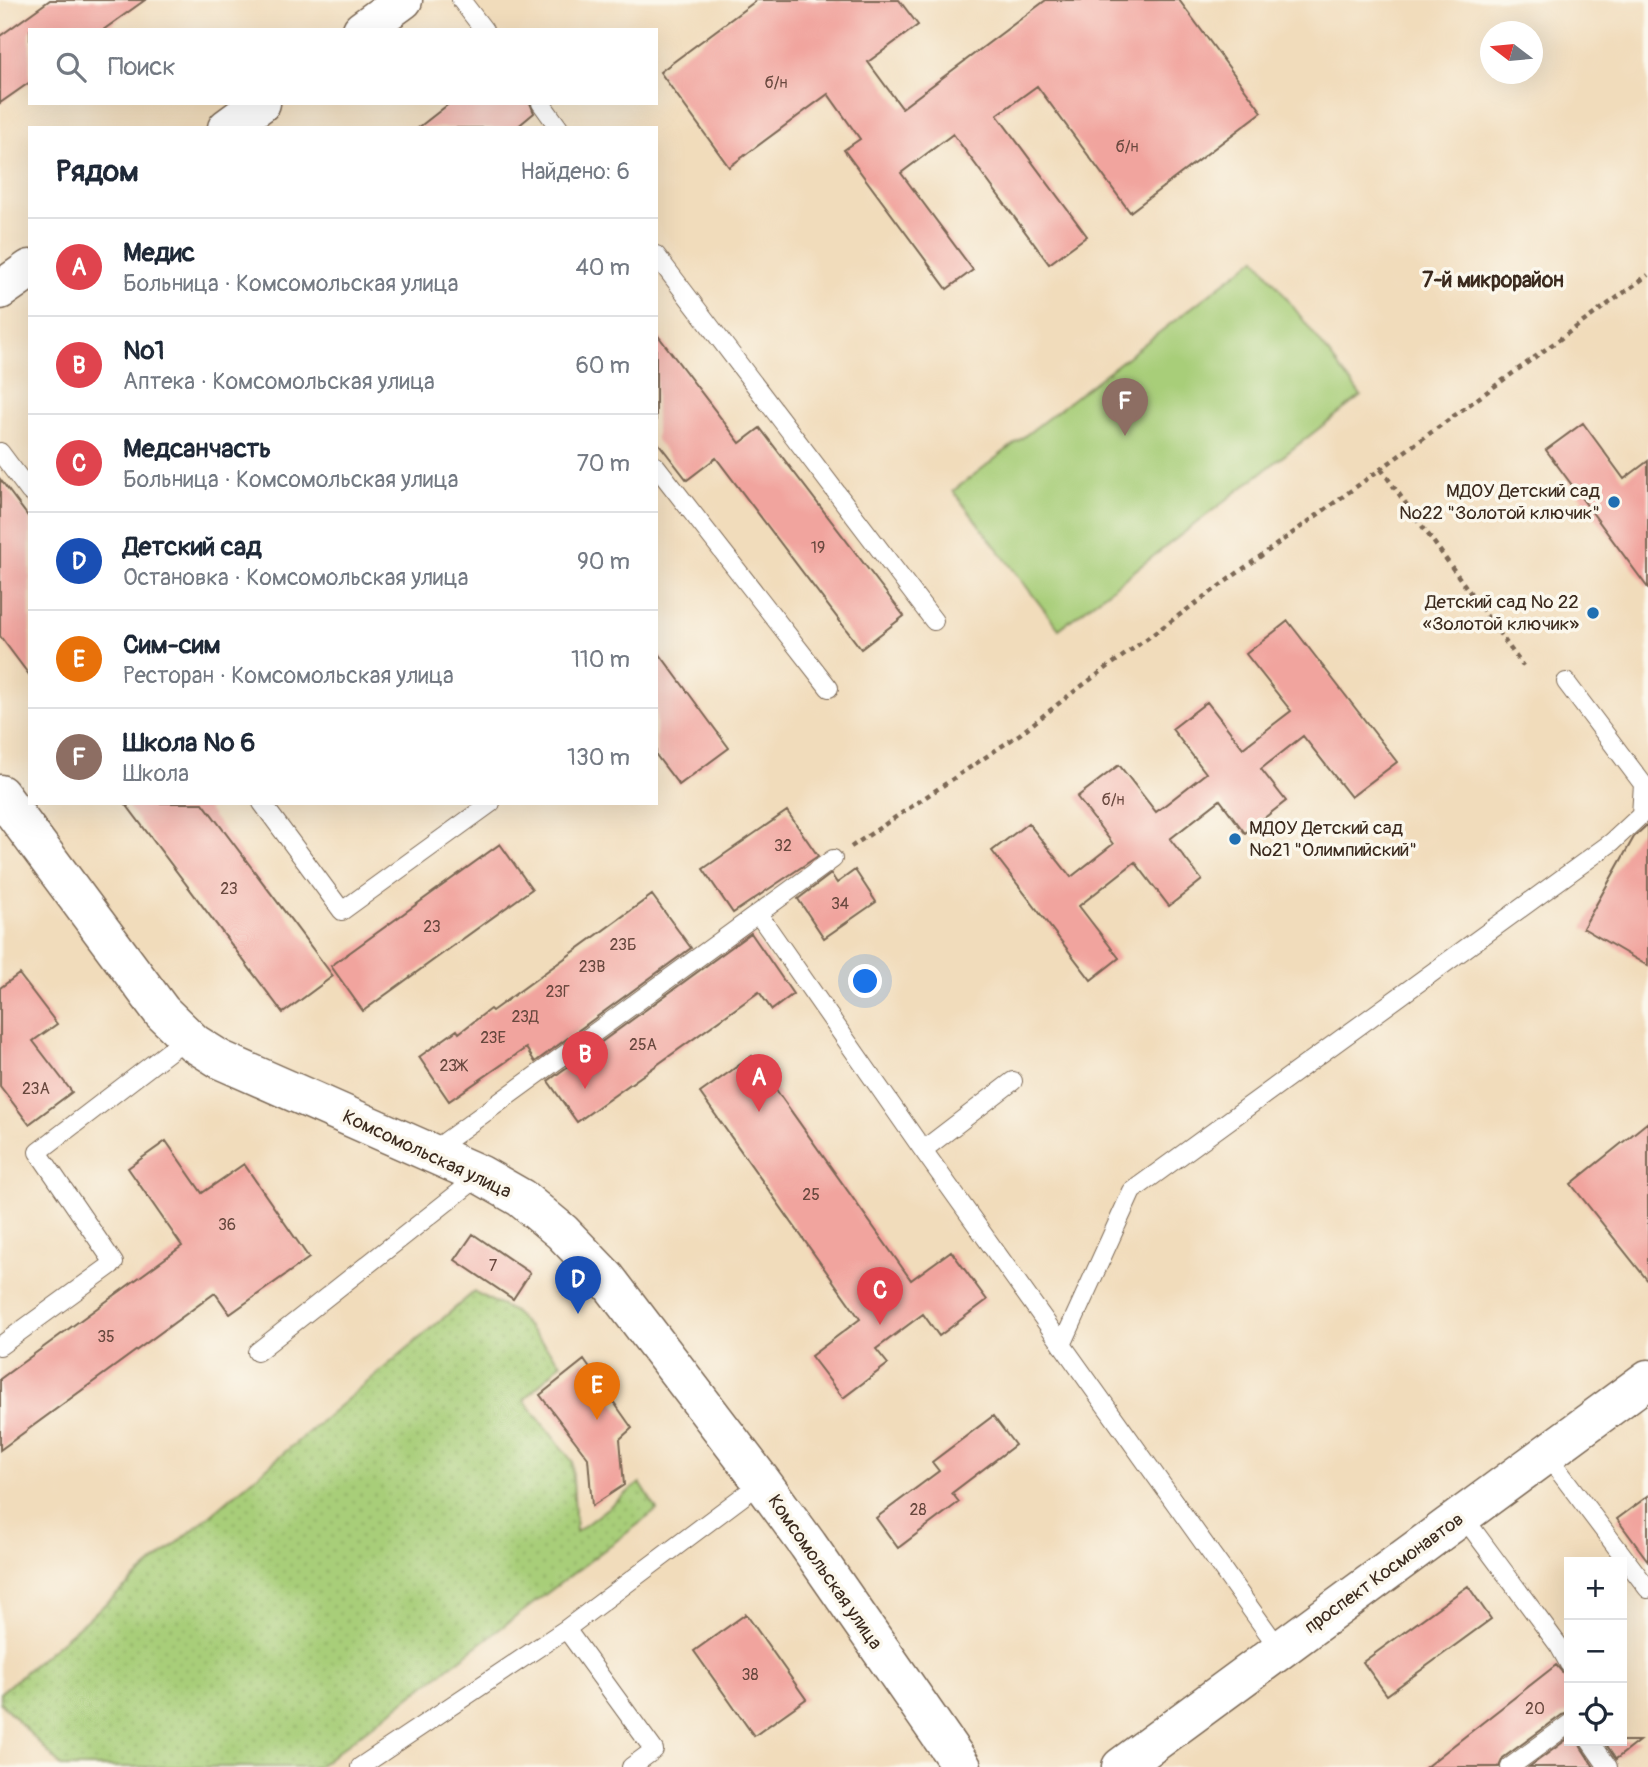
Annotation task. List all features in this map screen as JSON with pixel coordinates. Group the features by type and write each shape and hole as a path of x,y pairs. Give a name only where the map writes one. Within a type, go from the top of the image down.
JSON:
{"street":[{"path":"365,28 403,0"},
{"path":"230,126 258,105"},
{"path":"0,290 28,270"},
{"name":"Комсомольская улица","path":"0,794 162,1013 188,1037 221,1060 259,1078 481,1175 521,1198 562,1232 607,1279 762,1482 962,1767"},
{"name":"проспект Космонавтов","path":"1121,1767 1648,1379"}],"lane":[{"path":"461,0 482,28"},
{"path":"542,105 558,126"},
{"path":"658,258 934,621"},
{"path":"0,452 28,488"},
{"path":"658,469 829,688"},
{"path":"1062,1345 1132,1191 1612,842 1641,815 1643,784 1566,682"},
{"path":"263,805 342,911 488,805"},
{"path":"431,1152 833,859"},
{"path":"758,914 1280,1650"},
{"path":"0,1346 114,1263 38,1152 188,1037"},
{"path":"923,1150 1013,1080"},
{"path":"257,1352 481,1175"},
{"path":"1546,1454 1648,1589"},
{"path":"360,1767 566,1629 762,1482"},
{"path":"1462,1515 1564,1655"},
{"path":"566,1629 654,1750 631,1767"},
{"path":"1510,1767 1564,1728"},
{"path":"1593,1746 1608,1767"}],"path":[{"path":"833,859 1020,734 1072,693 1648,275"},
{"path":"1381,469 1523,666"}],"green space":[{"path":"1256,258 1361,396 1059,629 953,491"},
{"path":"474,1292 514,1312 561,1363 524,1400 572,1461 576,1532 640,1483 657,1510 317,1767 62,1767 0,1702 0,1693"}],"building":[{"path":"50,0 145,0 106,28 28,28 28,83 0,103 0,36"},
{"path":"757,0 899,0 918,25 868,62 902,108 1046,0 1179,0 1262,112 1130,212 1037,86 997,115 1087,236 1049,264 953,134 901,173 973,270 947,289 844,150 860,139 828,94 729,167 660,72"},
{"path":"447,105 531,105 534,113 518,126 421,126"},
{"path":"658,336 740,443 760,428 904,616 861,649 716,458 687,480 658,443"},
{"name":"МДОУ Детский сад №22 \"Золотой ключик\"","path":"1583,423 1624,479 1648,461 1648,588 1546,450"},
{"path":"0,479 28,516 28,673 0,636"},
{"path":"1288,621 1397,762 1351,797 1303,736 1261,769 1286,801 1245,833 1220,800 1170,839 1202,880 1169,906 1135,862 1079,906 1119,958 1091,980 992,851 1028,823 1071,877 1113,844 1077,797 1119,765 1156,812 1206,773 1172,729 1207,702 1243,748 1291,711 1246,654"},
{"path":"658,652 729,748 679,785 658,758"},
{"path":"127,805 205,805 333,976 283,1013"},
{"path":"787,811 818,856 733,913 703,869"},
{"path":"1648,824 1648,966 1583,928 1634,837"},
{"path":"500,844 532,889 363,1011 331,966"},
{"path":"855,870 876,902 824,938 798,899 831,874 837,883"},
{"path":"652,895 691,948 535,1062 526,1048 449,1101 419,1057 457,1030 459,1033 490,1009 492,1011"},
{"path":"751,933 793,994 772,1010 759,992 577,1122 548,1081"},
{"path":"19,974 57,1024 33,1041 72,1092 29,1124 0,1086 0,988"},
{"path":"752,1056 911,1280 951,1251 987,1300 939,1336 923,1314 876,1349 888,1364 843,1398 811,1356 860,1319 700,1093"},
{"path":"1648,1122 1648,1281 1571,1184"},
{"path":"166,1141 202,1193 244,1164 309,1258 230,1314 215,1293 0,1450 0,1379 182,1246 128,1168"},
{"path":"473,1234 530,1273 513,1299 455,1260"},
{"path":"584,1360 632,1428 620,1439 624,1485 592,1506 588,1458 540,1395"},
{"path":"993,1416 1015,1445 952,1493 959,1502 898,1548 876,1518 939,1471 932,1462"},
{"path":"1648,1496 1648,1561 1617,1519"},
{"path":"1468,1586 1491,1619 1387,1695 1363,1662"},
{"path":"746,1614 806,1699 754,1736 694,1651"},
{"path":"1556,1665 1564,1674 1564,1714 1503,1758 1499,1767 1426,1767"},
{"path":"1627,1741 1639,1741 1616,1759 1607,1746 1627,1746"},
{"path":"1564,1742 1564,1746 1581,1746 1594,1767 1529,1767"}],"place":[{"name":"Школа № 6","path":"1125,436"},
{"name":"МДОУ Детский сад №22 \"Золотой ключик\"","path":"1614,502"},
{"name":"Детский сад № 22 «Золотой ключик»","path":"1593,613"},
{"name":"МДОУ Детский сад №21 \"Олимпийский\"","path":"1235,839"},
{"name":"№1","path":"585,1089"},
{"name":"Медис","path":"759,1112"},
{"name":"Детский сад","path":"578,1314"},
{"name":"Медсанчасть","path":"880,1325"},
{"name":"Сим-сим","path":"597,1420"}],"district":[{"name":"7-й микрорайон","path":"1493,280"}]}
